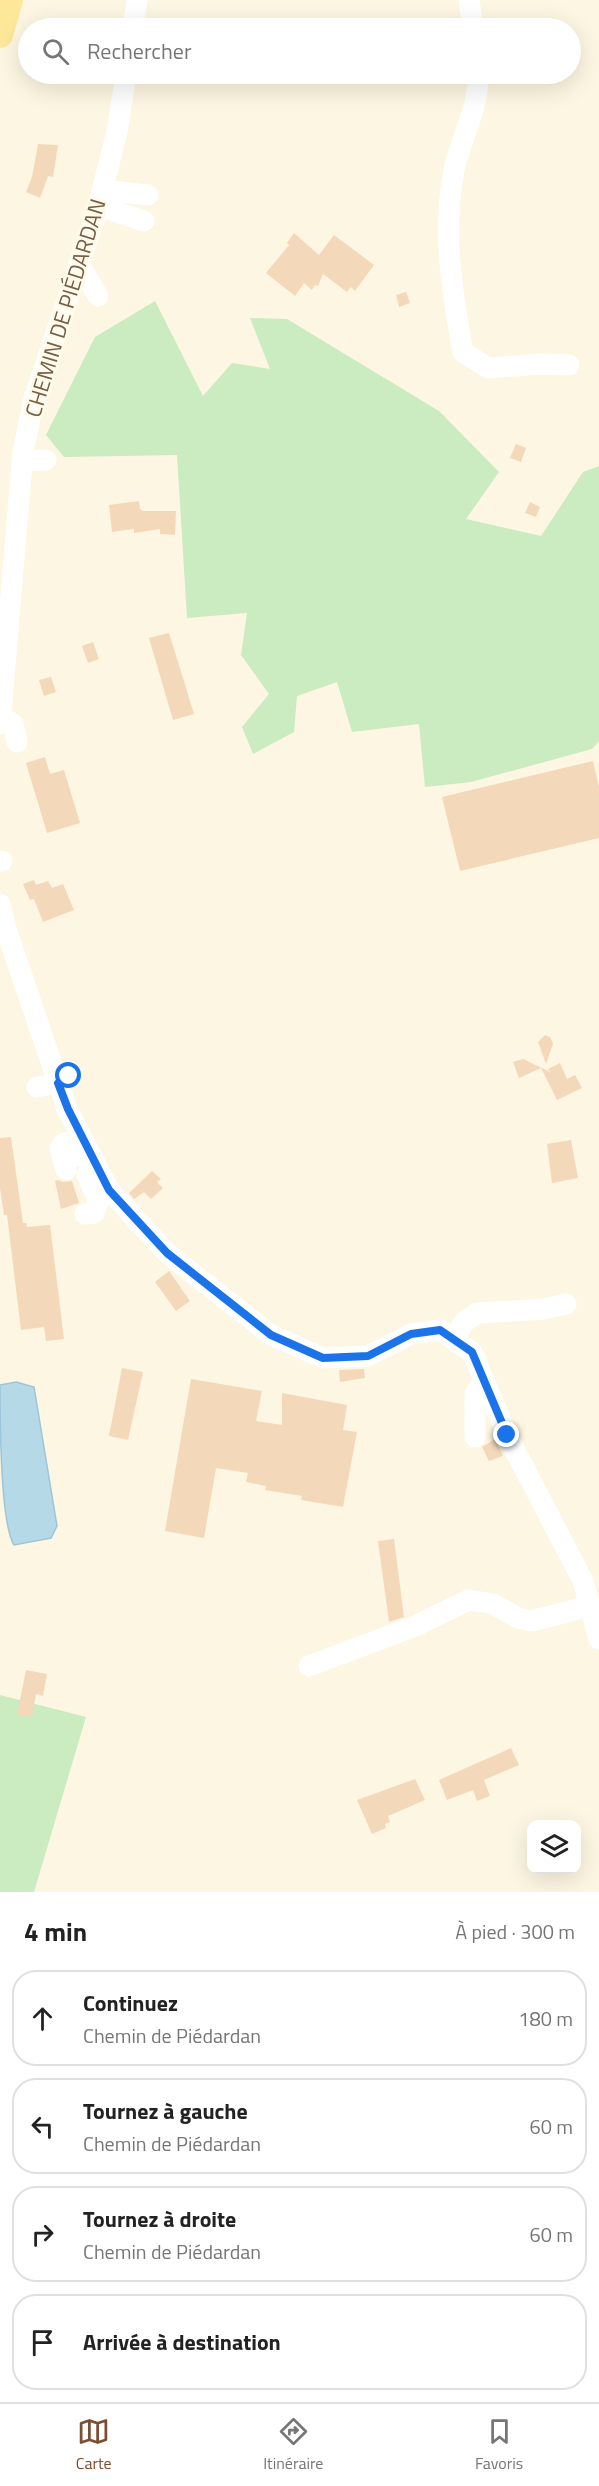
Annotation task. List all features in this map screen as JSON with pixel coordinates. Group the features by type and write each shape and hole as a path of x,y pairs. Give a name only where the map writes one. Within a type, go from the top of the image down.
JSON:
{"main road":[{"path":"0,34 10,0"}],"street":[{"path":"134,18 137,0"},
{"path":"469,0 472,18"},
{"name":"CHEMIN DE PIÉDARDAN","path":"0,724 22,461 34,399 100,198 114,113 123,84"},
{"path":"478,84 477,102 454,168 447,214 457,322 463,352 488,368 540,364 569,365"},
{"path":"100,198 148,195"},
{"path":"100,198 144,221"},
{"path":"79,264 98,296"},
{"path":"22,461 46,460"},
{"path":"1,716 13,724 17,742"},
{"path":"0,904 6,929 64,1079 79,1160 98,1201 94,1213 85,1214"},
{"path":"37,1088 64,1079"},
{"path":"79,1160 110,1173 109,1190 167,1253 271,1335 325,1363 368,1356 411,1334 440,1330 477,1314 544,1309 566,1304"},
{"path":"459,1323 507,1435 583,1581 590,1606 597,1649"},
{"path":"475,1437 475,1395 484,1379"},
{"path":"309,1666 413,1627 469,1600 493,1604 518,1618 531,1621 590,1606"}],"green space":[{"path":"155,301 203,396 232,363 270,369 250,318 287,319 439,411 499,472 466,519 541,536 583,472 599,466 599,741 592,749 471,782 425,787 419,724 352,732 337,682 297,696 294,732 253,754 242,727 269,694 241,655 247,613 187,618 177,455 64,457 46,435 95,337"},
{"path":"0,1695 86,1717 34,1892 0,1892"}],"water":[{"path":"16,1382 34,1387 57,1526 51,1538 14,1545 9,1533 3,1493 0,1385"}],"building":[{"path":"38,144 58,145 53,177 48,176 40,198 26,192 32,177"},
{"path":"294,233 319,255 334,235 374,265 355,291 351,287 347,292 323,274 318,286 315,285 312,290 304,283 295,296 266,273 289,245 287,243"},
{"path":"406,292 410,303 399,307 396,295"},
{"path":"516,444 526,448 521,462 510,458"},
{"path":"139,501 140,509 143,511 176,511 175,535 160,534 160,529 134,533 134,529 112,532 109,505"},
{"path":"530,502 540,507 536,517 525,513"},
{"path":"169,633 194,714 173,720 149,638"},
{"path":"93,642 99,659 88,663 82,646"},
{"path":"51,677 56,692 44,696 39,680"},
{"path":"45,757 50,774 64,770 80,823 47,833 26,763"},
{"path":"593,761 599,787 599,838 460,871 442,797"},
{"path":"34,880 36,885 48,881 52,888 63,884 74,910 43,922 34,899 30,900 23,884"},
{"path":"545,1035 550,1037 553,1044 546,1064 538,1042"},
{"path":"523,1059 550,1072 548,1069 560,1063 567,1079 575,1075 582,1088 557,1100 541,1068 519,1078 513,1062"},
{"path":"11,1137 23,1223 26,1223 27,1227 50,1225 64,1339 46,1341 44,1327 21,1330 7,1215 4,1215 0,1188 0,1138"},
{"path":"571,1140 578,1178 552,1183 547,1144"},
{"path":"152,1171 161,1179 157,1182 163,1188 151,1199 144,1192 134,1199 129,1193"},
{"path":"55,1181 72,1181 79,1203 61,1209"},
{"path":"169,1271 190,1301 176,1311 155,1282"},
{"path":"122,1368 143,1372 128,1440 109,1436"},
{"path":"364,1369 365,1378 340,1382 339,1370"},
{"path":"191,1379 262,1391 256,1421 282,1425 282,1393 347,1405 343,1430 357,1432 343,1507 301,1500 302,1496 265,1490 266,1486 246,1482 248,1473 216,1468 204,1538 165,1531"},
{"path":"495,1439 503,1456 489,1461 482,1447"},
{"path":"394,1539 404,1617 389,1622 378,1541"},
{"path":"26,1670 47,1674 43,1696 36,1694 32,1717 17,1715"},
{"path":"511,1748 519,1765 484,1780 490,1796 477,1801 473,1790 447,1800 439,1780"},
{"path":"415,1779 425,1800 388,1816 390,1822 385,1824 386,1828 372,1834 357,1800"}],"route":[{"path":"69,1076 58,1083 68,1109 109,1190 167,1253 271,1335 323,1358 368,1356 411,1334 440,1330 472,1352 507,1435"}]}
